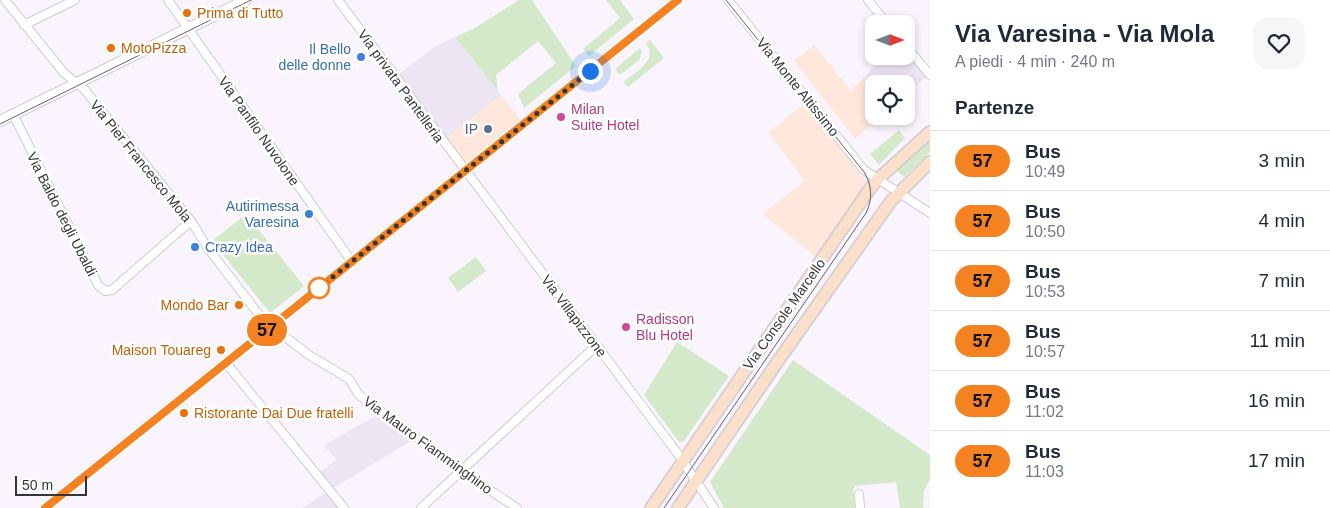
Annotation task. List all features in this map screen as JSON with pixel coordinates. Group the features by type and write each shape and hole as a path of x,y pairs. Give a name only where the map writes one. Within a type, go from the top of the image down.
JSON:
{"main road":[{"name":"Via Console Marcello","path":"651,508 873,177 930,132"},
{"name":"Via Console Marcello","path":"678,508 778,361 897,193 930,162"}],"street":[{"name":"Via Pier Francesco Mola","path":"5,0 24,26 64,73 78,83 191,221 207,247 263,320 271,327"},
{"path":"24,26 75,0"},
{"name":"Via Panfilo Nuvolone","path":"168,0 352,262"},
{"path":"0,121 246,0"},
{"name":"Via privata Pantelleria","path":"338,0 465,171"},
{"path":"45,508 678,0"},
{"name":"Via Monte Altissimo","path":"728,0 873,177 930,213"},
{"path":"868,0 880,15"},
{"path":"915,57 930,75"},
{"name":"Via Baldo degli Ubaldi","path":"13,114 98,285 105,291 112,290 191,221"},
{"name":"Via Villapizzone","path":"465,171 697,481"},
{"name":"Via Mauro Fiamminghino","path":"271,327 309,355 349,379 359,395 461,471 517,508"},
{"path":"421,508 596,346"},
{"path":"226,363 344,508"},
{"path":"697,481 714,508"},
{"path":"858,494 860,508"}],"shaded area":[{"path":"455,37 501,95 443,141 396,76 433,48"},
{"path":"814,45 851,91 865,76 865,125 872,125 855,139 794,61"},
{"path":"915,59 929,75 915,86 915,75 866,75 875,65 915,65"},
{"path":"501,95 523,123 465,171 443,141"},
{"path":"808,100 867,183 820,260 762,214 805,181 768,133"},
{"path":"381,413 416,438 330,490 317,474 336,460 324,445"},
{"path":"329,491 343,508 302,508"}],"green space":[{"path":"519,0 532,0 576,66 524,108 518,94 556,63 538,41 496,75 498,91 455,37 473,29"},
{"path":"606,0 620,0 634,19 589,56 583,49 620,18"},
{"path":"650,40 664,58 628,87 623,82 639,70 648,60 650,55 646,43"},
{"path":"640,48 642,51 640,59 620,75 615,69"},
{"path":"899,130 905,138 879,165 870,154"},
{"path":"930,138 930,152 904,177 896,170"},
{"path":"246,214 304,286 270,313 212,241"},
{"path":"476,257 486,271 458,292 448,278"},
{"path":"677,342 729,376 684,441 679,442 644,395"},
{"path":"793,360 930,455 930,480 924,490 923,508 900,508 896,482 855,486 853,490 855,508 724,508 710,482"}],"tram line":[{"path":"0,124 251,0"},
{"path":"664,508 866,213 871,197 869,182 864,172 726,0"}],"bus line":[{"name":"57","path":"45,508 678,0"}],"place":[{"name":"Prima di Tutto","path":"187,13"},
{"name":"MotoPizza","path":"111,48"},
{"name":"Il Bello delle donne","path":"361,57"},
{"name":"Milan Suite Hotel","path":"561,117"},
{"name":"IP","path":"488,129"},
{"name":"Autirimessa Varesina","path":"309,214"},
{"name":"Crazy Idea","path":"195,247"},
{"name":"Mondo Bar","path":"239,305"},
{"name":"Radisson Blu Hotel","path":"626,327"},
{"name":"Maison Touareg","path":"221,350"},
{"name":"Ristorante Dai Due fratelli","path":"184,413"}],"route":[{"path":"319,288 590,71"}]}
